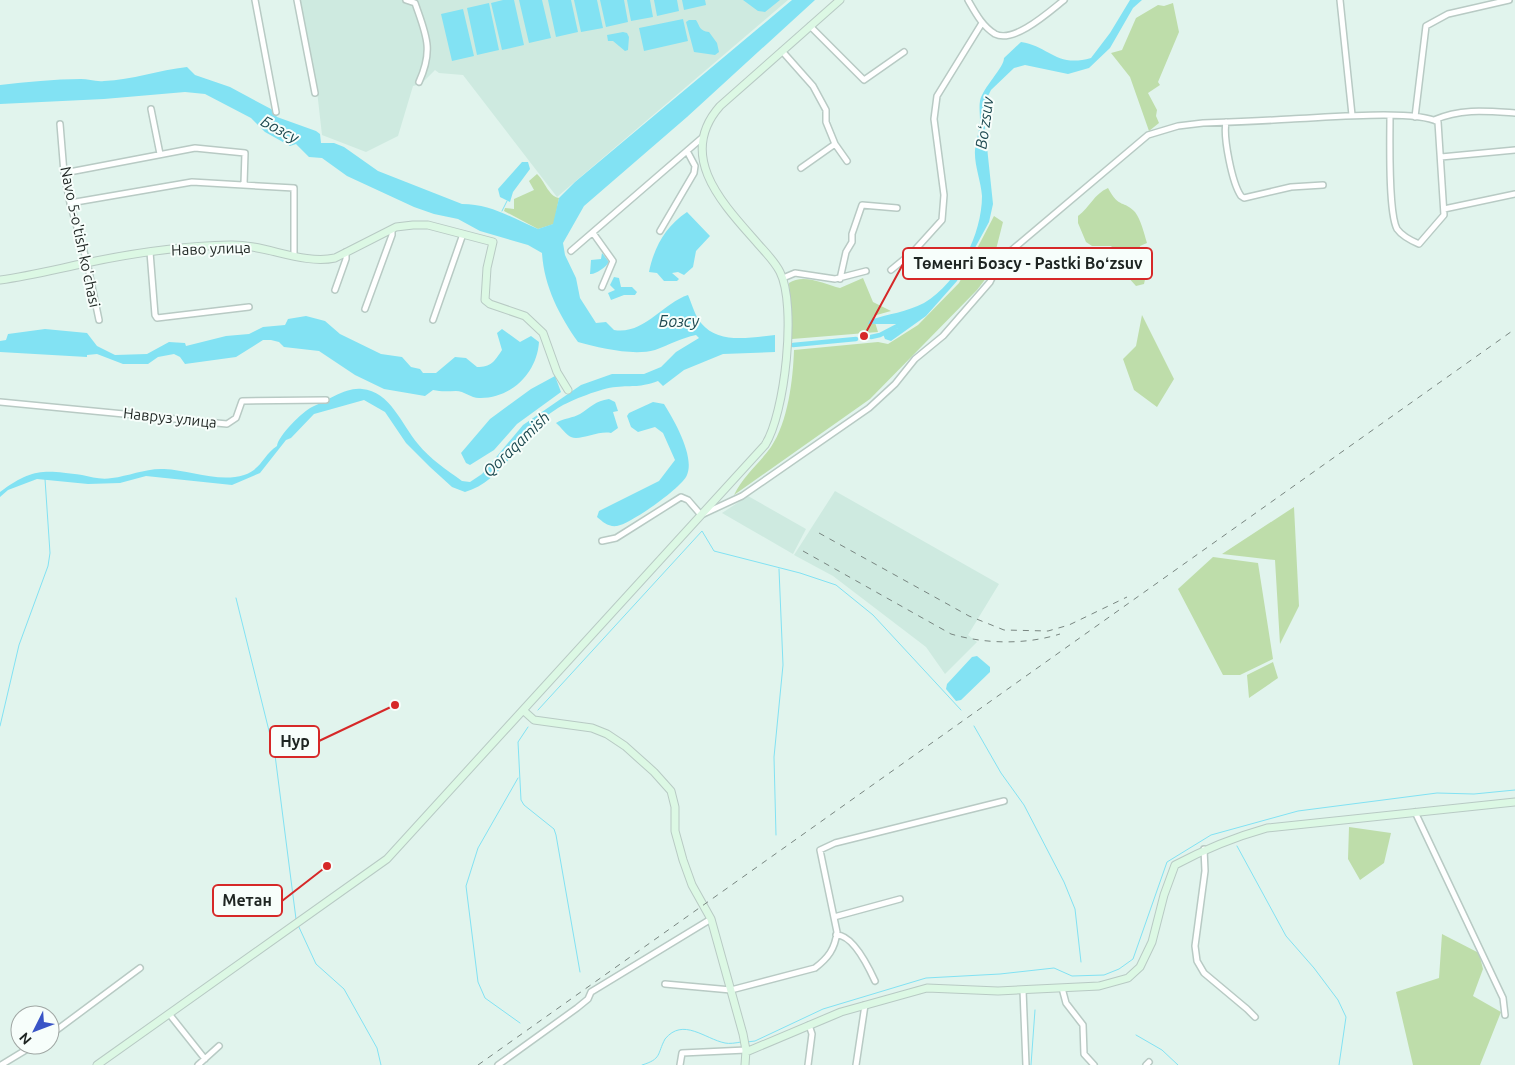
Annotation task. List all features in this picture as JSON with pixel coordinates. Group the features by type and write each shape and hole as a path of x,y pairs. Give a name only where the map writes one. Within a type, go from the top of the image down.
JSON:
{"main road":[{"path":"96,1065 170,1015 388,860 761,450 776,423 782,397 787,355 786,299 783,278 776,265 710,182 702,162 703,137 710,118 720,106 840,0"},
{"name":"Наво улица","path":"0,280 87,262 188,248 250,245 294,254 311,260 325,260 392,230 413,225 428,226 479,237 494,243 487,268 485,300 490,304 524,316 543,333 557,372 568,390"},
{"path":"524,711 534,720"},
{"path":"516,720 524,718 592,728 607,734 625,746 666,786 674,798 675,831 687,873 711,919 743,1034 746,1051 745,1065"},
{"path":"746,1051 864,1005 926,988 1023,990 1099,986 1128,978 1140,967 1152,942 1164,895 1175,865 1204,849 1237,837 1267,828 1515,802"}],"street":[{"path":"255,0 276,112"},
{"path":"296,0 315,93"},
{"path":"406,0 415,3 427,37 427,63 419,82"},
{"path":"968,0 982,23 1001,36 1021,31 1064,0"},
{"path":"1340,0 1352,115"},
{"path":"1472,8 1473,0"},
{"path":"1415,117 1426,26 1448,14 1509,0"},
{"path":"891,270 914,251 942,220 944,195 934,119 938,96 982,23"},
{"path":"810,26 864,80 904,52"},
{"path":"782,50 813,86 826,110 826,122 835,144 847,161"},
{"path":"151,109 160,154"},
{"path":"1434,120 1450,113 1478,110 1515,113"},
{"path":"602,541 616,538 672,501 681,498 688,500 701,515 742,496 870,408 895,384 915,359 943,336 990,282 998,265 1016,246 1148,135 1184,125 1352,115 1390,116 1415,117 1434,120 1438,122 1444,215 1419,244 1410,240 1398,229 1391,192 1390,116"},
{"path":"1226,122 1225,130 1228,153 1241,196 1244,198 1291,188 1324,185"},
{"name":"Navo 5-o'tish ko'chasi","path":"60,124 64,173 70,203 87,262 98,320"},
{"path":"571,251 703,137"},
{"path":"801,168 835,144"},
{"path":"64,173 195,148 245,152 244,184"},
{"path":"1441,157 1515,150"},
{"path":"660,231 694,173 695,166 687,151"},
{"path":"70,203 192,182 294,188 294,254"},
{"path":"1444,209 1515,194"},
{"path":"840,279 846,252 852,242 852,234 862,205 897,208"},
{"path":"365,309 392,235 392,230"},
{"path":"593,233 613,261 602,287"},
{"path":"433,320 463,234"},
{"path":"150,252 155,315 157,318 249,307"},
{"path":"334,290 346,260 346,252"},
{"path":"783,278 795,273 840,279 866,271"},
{"name":"Навруз улица","path":"0,402 227,424 236,418 242,401 326,400"},
{"path":"665,984 731,990 815,968 825,960 836,944 834,916 820,850 827,845 1004,801"},
{"path":"1414,812 1503,998 1505,1015"},
{"path":"1204,849 1205,871 1195,946 1197,961 1204,973 1248,1008 1255,1017"},
{"path":"834,916 900,899"},
{"path":"498,1065 577,1008 588,999 591,992 711,919"},
{"path":"836,935 842,935 858,952 875,981"},
{"path":"60,1028 140,968"},
{"path":"1062,988 1066,1004 1083,1026 1084,1054 1094,1065"},
{"path":"1023,990 1026,1065"},
{"path":"856,1065 864,1005"},
{"path":"170,1015 205,1059"},
{"path":"808,1065 812,1034 809,1025"},
{"path":"198,1065 218,1046"},
{"path":"680,1065 682,1052 746,1051"},
{"path":"1,1065 18,1055"}],"shaded area":[{"path":"299,0 788,0 557,197 463,75 439,73 435,70 421,84 413,86 398,136 366,152 322,135 316,82"},
{"path":"835,491 999,584 968,635 977,642 945,674 926,647 833,576 794,555"},
{"path":"748,496 806,529 793,554 722,513"}],"green space":[{"path":"1173,3 1179,32 1158,82 1160,85 1148,93 1157,110 1156,116 1159,123 1149,131 1130,77 1111,53 1122,50 1136,18 1158,5 1164,6"},
{"path":"537,174 549,191 559,198 554,224 538,229 504,211 505,208 514,209 514,199 534,190 529,181"},
{"path":"1108,188 1118,202 1135,212 1141,223 1147,243 1140,246 1138,262 1145,263 1146,275 1144,284 1136,286 1127,276 1131,259 1129,257 1111,246 1092,246 1086,242 1078,223 1078,216 1099,194"},
{"path":"994,216 1003,222 990,273 977,290 870,399 734,495 742,482 771,447 782,426 791,387 794,350 878,342 888,344 918,325 959,283"},
{"path":"863,278 873,302 891,311 873,316 878,332 792,339 789,283 795,280 807,279 840,288"},
{"path":"1142,315 1174,379 1157,407 1134,390 1123,359 1136,346"},
{"path":"1294,507 1299,606 1280,644 1275,560 1222,554"},
{"path":"1213,557 1258,563 1273,659 1240,675 1223,675 1178,589"},
{"path":"1273,662 1278,678 1249,698 1247,675"},
{"path":"1349,827 1391,833 1384,863 1360,880 1348,859"},
{"path":"1442,934 1479,953 1483,969 1473,996 1501,1012 1480,1065 1413,1065 1396,992 1439,978"}],"water":[{"path":"514,0 524,45 502,50 491,3"},
{"path":"519,0 542,0 551,38 529,43"},
{"path":"548,0 571,0 578,32 556,37"},
{"path":"574,0 597,0 603,28 581,32"},
{"path":"600,0 624,0 628,22 606,27"},
{"path":"627,0 650,0 653,17 631,21"},
{"path":"654,0 677,0 679,11 657,16"},
{"path":"682,0 705,0 706,5 684,10"},
{"path":"743,0 780,0 765,12 758,11"},
{"name":"Бозсу","path":"792,0 815,0 687,117 584,206 563,243 565,255 576,278 580,298 596,323 606,322 614,330 635,328 688,295 697,317 708,330 726,337 736,338 775,335 775,352 723,354 684,370 663,386 658,381 641,385 622,386 595,392 571,401 545,417 492,477 480,486 465,492 452,487 406,443 385,412 364,400 314,414 291,438 286,440 260,473 232,485 146,476 120,483 88,484 37,479 8,490 0,497 0,492 11,484 30,475 48,472 104,479 157,469 224,478 244,475 259,466 268,453 277,446 286,430 308,409 337,395 356,389 372,391 388,402 428,455 462,481 470,482 482,474 523,425 581,385 612,374 644,374 661,367 676,352 699,338 696,335 646,352 606,349 578,342 549,289 542,253 528,245 480,231 458,219 414,207 347,176 322,158 309,157 296,144 290,146 265,132 251,118 205,94 185,92 104,99 0,104 0,85 81,79 114,80 187,67 195,75 230,87 271,109 277,117 316,131 320,134 321,143 334,143 344,147 378,171 462,204 492,209 538,229 553,224 559,198 575,182"},
{"name":"Boʻzsuv","path":"1130,0 1142,0 1133,8 1110,48 1089,68 1068,74 1025,65 1014,68 991,90 987,98 985,128 993,204 989,222 957,281 926,316 891,341 885,339 883,334 898,328 897,324 868,324 870,320 918,306 936,294 957,270 973,241 981,211 982,196 975,156 980,124 980,101 985,90 1001,67 1004,58 1021,42 1031,44 1053,55 1069,60 1091,58 1110,33"},
{"path":"489,3 499,50 477,55 467,8"},
{"path":"463,9 474,56 452,61 441,14"},
{"path":"683,19 688,41 644,51 639,28"},
{"path":"696,20 702,29 709,32 717,43 719,52 715,55 694,52 686,22"},
{"path":"627,33 629,37 628,50 625,51 613,41 608,41 607,35"},
{"path":"522,162 528,162 530,169 513,192 510,202 500,197 498,189"},
{"path":"687,212 710,236 696,251 693,267 684,275 678,272 672,273 679,279 677,281 664,281 657,273 649,272 654,254 667,231"},
{"path":"602,253 609,262 600,270 590,274 591,260 601,259"},
{"path":"614,277 619,278 621,287 632,287 637,292 635,295 624,295 611,300 608,293 615,290 610,285"},
{"path":"306,316 325,321 340,334 381,354 402,357 411,367 420,369 423,373 436,373 455,357 466,358 477,367 489,365 502,350 497,333 502,329 520,342 531,336 539,342 533,364 528,374 520,382 502,394 479,398 456,391 433,390 425,396 384,389 355,375 319,351 284,347 279,342 271,340 263,340 236,357 185,364 180,357 174,354 158,357 148,364 123,364 97,354 87,355 87,357 0,352 0,341 6,340 8,334 45,329 87,333 97,346 115,355 147,354 169,342 185,343 186,346 226,336 249,334 263,327 285,325 288,319"},
{"path":"555,376 561,392 517,424 494,450 470,465 466,463 461,453 490,419 531,389"},
{"path":"609,399 615,402 618,411 613,412 618,428 611,433 606,432 575,438 567,435 556,423 577,415 597,403"},
{"path":"653,402 664,404 678,428 688,458 689,467 687,475 676,488 633,519 617,526 608,525 597,517 599,511 659,481 675,460 663,433 655,427 638,432 631,427 627,416 629,413"},
{"path":"977,656 990,667 990,672 961,700 956,701 946,689 947,684 972,657"}],"waterway":[{"path":"502,211 507,201"},
{"path":"871,337 880,335 903,323"},
{"path":"793,345 856,339"},
{"path":"0,726 19,645 48,566 50,553 45,479"},
{"path":"538,710 702,531 714,551 800,573 836,585 873,615 961,710"},
{"path":"776,835 774,757 783,665 779,569"},
{"path":"236,598 275,755 296,919"},
{"path":"974,726 1001,773 1024,805 1064,882 1075,909 1081,962"},
{"path":"528,727 518,742 521,800 524,805 554,829 580,972"},
{"path":"518,778 478,848 466,886 478,982 485,998 520,1023"},
{"path":"747,1042 755,1041 823,1009 926,978 1000,974 1054,968 1072,976 1104,975 1119,969 1133,959 1167,862 1211,835 1298,811 1437,793 1474,794 1515,790"},
{"path":"1237,846 1286,936 1314,968 1338,1000 1346,1017 1339,1065"},
{"path":"298,925 316,964 344,989 377,1048 381,1065"},
{"path":"1031,1065 1035,1010"},
{"path":"642,1065 653,1061 658,1055 665,1039 679,1030 694,1031 725,1043 741,1042"},
{"path":"1136,1035 1162,1050 1178,1065"}],"railway":[{"path":"478,1065 1515,329"},
{"path":"819,533 969,616 1004,630 1048,631 1069,625 1127,597"},
{"path":"803,551 951,634 977,640 1005,642 1047,638 1060,634"}],"place":[{"name":"Төменгі Бозсу - Pastki Boʻzsuv","path":"864,336"},
{"name":"Нур","path":"395,705"},
{"name":"Метан","path":"327,866"}],"water label":[{"name":"Qoraqamish","path":"516,444"}]}
